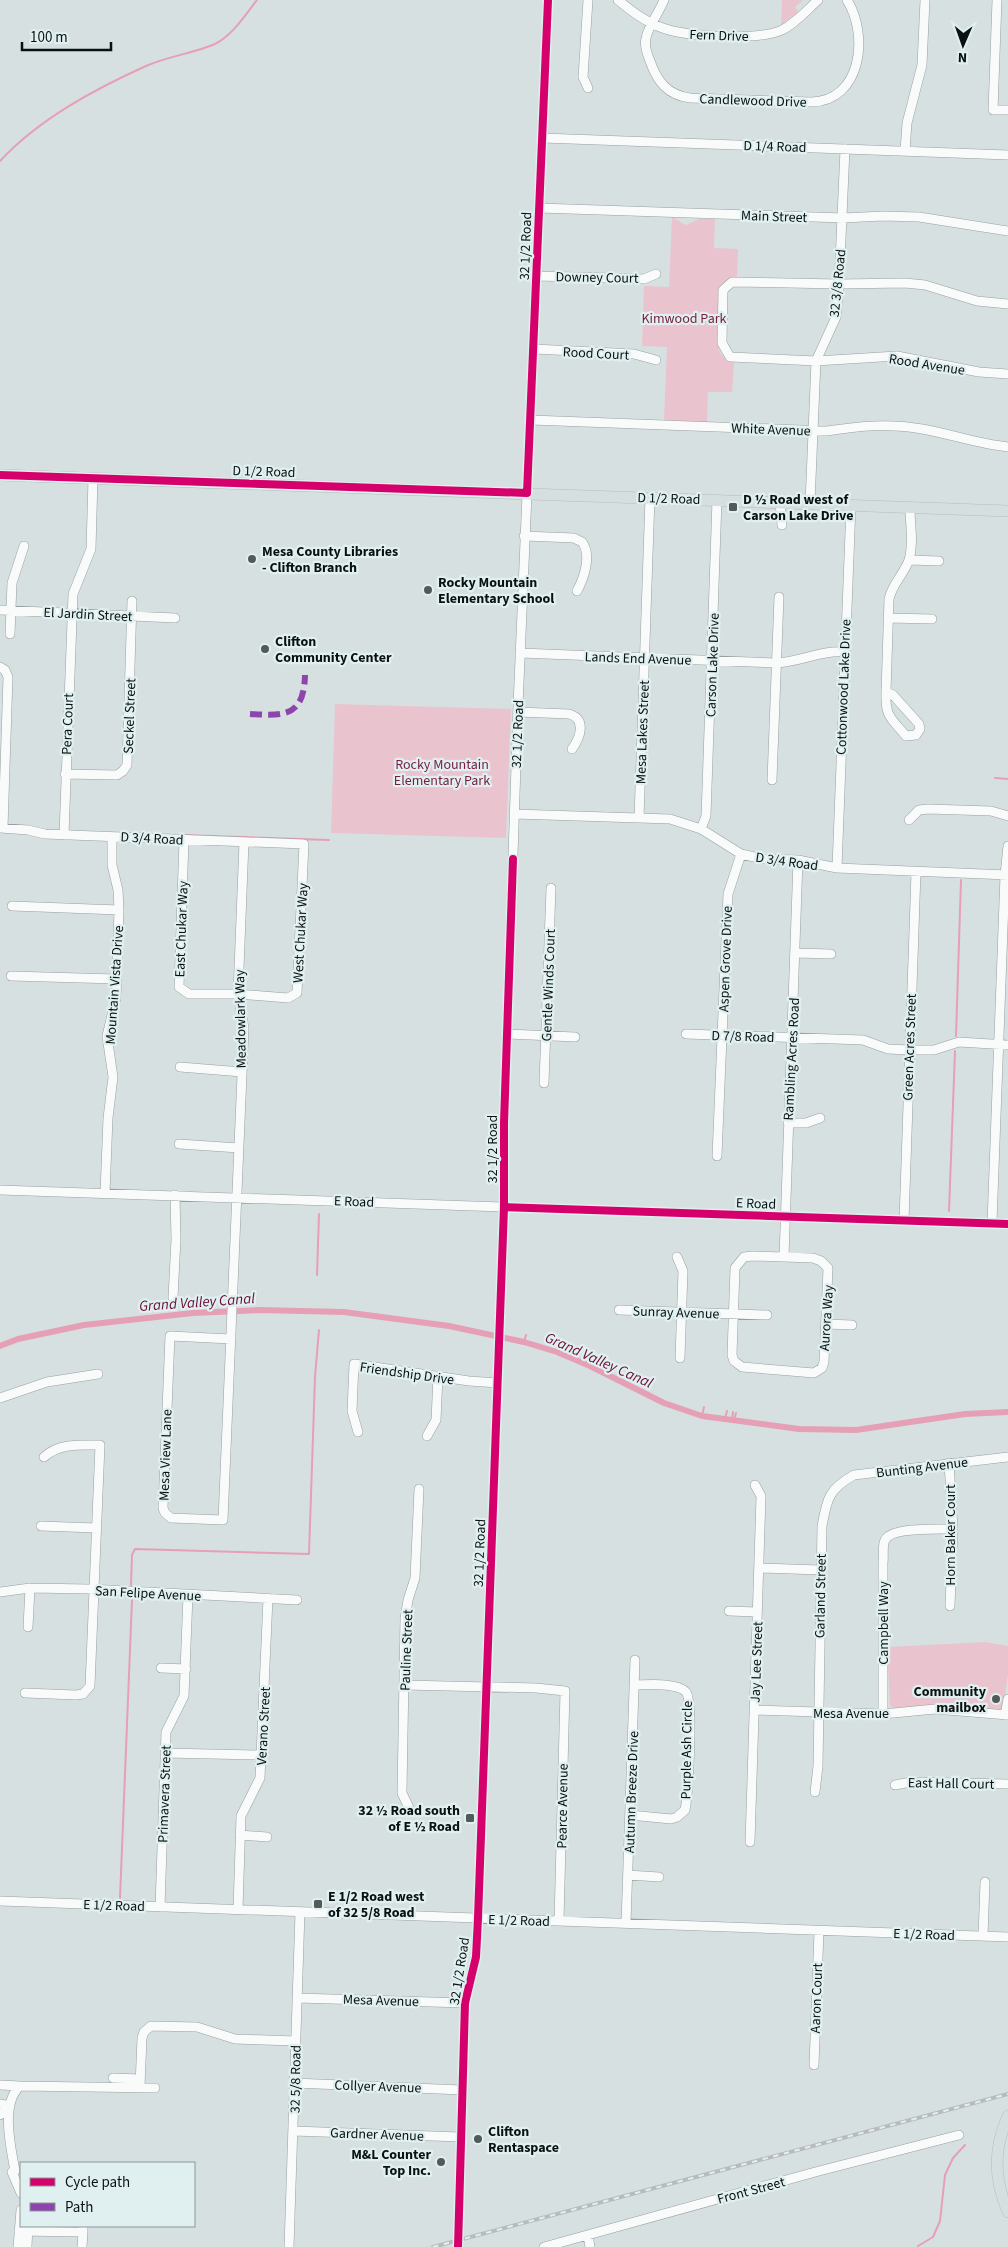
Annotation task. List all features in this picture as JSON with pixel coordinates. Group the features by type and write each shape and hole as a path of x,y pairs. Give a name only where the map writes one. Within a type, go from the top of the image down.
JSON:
{"main road":[{"name":"D 1/2 Road","path":"0,475 1008,511"},
{"path":"1008,2116 997,2151 996,2168 998,2184 1008,2212"}],"street":[{"name":"32 1/2 Road","path":"458,2247 465,2003 476,1957 478,1918 504,1207 504,1124 524,536 531,420 548,0"},
{"path":"588,0 584,77 588,88"},
{"name":"Fern Drive","path":"618,0 637,16 651,23 684,33 759,36 775,33 789,25 818,0"},
{"name":"Candlewood Drive","path":"664,0 651,23 646,40 646,50 658,81 672,93 690,98 816,102 831,98 841,92 856,68 857,28 855,16 847,0"},
{"path":"905,151 907,122 922,65 925,0"},
{"path":"997,0 993,110 1008,110"},
{"name":"D 1/4 Road","path":"542,138 1008,155"},
{"name":"32 3/8 Road","path":"810,504 816,361 836,317 843,218 845,149"},
{"name":"Main Street","path":"539,208 843,218 919,217 1008,231"},
{"name":"Downey Court","path":"537,276 644,279 656,274"},
{"name":"Rood Avenue","path":"839,284 732,282 723,290 722,343 730,357 816,361 897,356 979,372 1008,374"},
{"path":"839,284 905,282 977,301 1008,304"},
{"name":"Rood Court","path":"534,350 634,354 656,360"},
{"name":"White Avenue","path":"531,420 812,431 827,431 859,426 907,427 981,444 1008,447"},
{"name":"Pera Court","path":"64,835 72,613 76,584 88,560 91,549 94,478"},
{"name":"Mesa Lakes Street","path":"639,818 650,497"},
{"name":"Carson Lake Drive","path":"701,829 706,816 717,500"},
{"path":"780,502 782,525"},
{"name":"Cottonwood Lake Drive","path":"837,868 851,505"},
{"path":"886,692 893,695 919,724 919,731 916,735 906,736 887,714 886,692 888,618 891,591 909,560 912,534 915,528 913,508"},
{"path":"524,536 574,538 582,542 586,550 584,577 577,591"},
{"path":"10,634 13,574 24,546"},
{"path":"909,560 939,562"},
{"path":"772,780 779,596"},
{"name":"Seckel Street","path":"66,774 117,775 127,765 132,601"},
{"name":"El Jardin Street","path":"0,610 175,618"},
{"path":"888,618 932,620"},
{"name":"Lands End Avenue","path":"520,653 776,663 794,662 829,652 845,652"},
{"path":"0,667 5,670 8,678 1,828"},
{"path":"518,712 575,716 580,723 580,738 572,749"},
{"path":"909,820 919,810 928,809 991,811 1008,816"},
{"name":"D 3/4 Road","path":"514,814 678,821 701,829 741,854 763,859 798,860 837,868 1006,875"},
{"name":"D 3/4 Road","path":"1,828 64,835 304,844"},
{"name":"Mountain Vista Drive","path":"106,1193 108,1118 113,1076 108,1036 116,998 119,910 118,890 112,865 112,837"},
{"name":"East Chukar Way","path":"184,840 179,987 189,994 238,994"},
{"name":"Meadowlark Way","path":"233,1300 244,1028 238,994 244,842"},
{"name":"West Chukar Way","path":"238,994 288,998 297,993 304,844"},
{"path":"992,1223 1004,1045 1008,846"},
{"name":"Aspen Grove Drive","path":"717,1156 728,894 741,854"},
{"name":"Rambling Acres Road","path":"784,1257 798,860"},
{"name":"Green Acres Street","path":"904,1221 916,872"},
{"name":"Gentle Winds Court","path":"544,1083 551,888"},
{"path":"12,906 119,910"},
{"path":"796,953 831,954"},
{"path":"11,976 116,979"},
{"path":"507,1034 575,1037"},
{"name":"D 7/8 Road","path":"686,1034 863,1040 888,1049 909,1050 934,1050 959,1042 1004,1045"},
{"path":"180,1067 242,1072"},
{"path":"788,1123 806,1123 820,1118"},
{"path":"179,1144 239,1148"},
{"name":"E Road","path":"0,1190 1008,1224"},
{"path":"173,1298 175,1196"},
{"path":"734,1314 735,1268 739,1261 744,1257 753,1256 784,1257"},
{"path":"676,1257 683,1271 680,1358"},
{"name":"Aurora Way","path":"734,1314 732,1355 734,1360 742,1367 809,1373 818,1371 824,1362 829,1273 825,1264 813,1258 784,1257"},
{"name":"Mesa View Lane","path":"231,1339 170,1336 163,1508 165,1513 171,1518 223,1520 233,1300"},
{"name":"Sunray Avenue","path":"619,1310 768,1315"},
{"path":"826,1324 852,1325"},
{"name":"Friendship Drive","path":"358,1432 352,1411 354,1364 498,1383"},
{"path":"0,1398 47,1382 98,1374"},
{"path":"428,1436 436,1420 438,1376"},
{"path":"25,1693 76,1695 87,1691 90,1686 100,1445 75,1445 52,1449 44,1457"},
{"name":"Bunting Avenue","path":"838,1484 854,1475 1008,1457"},
{"name":"Horn Baker Court","path":"949,1463 953,1529 950,1606"},
{"name":"Garland Street","path":"815,1792 818,1766 822,1526 826,1504 838,1484"},
{"name":"Jay Lee Street","path":"750,1842 761,1496 755,1485"},
{"name":"Pauline Street","path":"410,1810 402,1794 405,1619 408,1600 415,1578 419,1489"},
{"path":"41,1526 96,1528"},
{"name":"Campbell Way","path":"883,1714 883,1563 885,1539 890,1534 953,1529"},
{"path":"759,1568 820,1570"},
{"path":"28,1627 30,1588"},
{"name":"San Felipe Avenue","path":"0,1592 30,1588 94,1589 297,1600"},
{"name":"Primavera Street","path":"160,1907 166,1732 184,1696 188,1595"},
{"name":"Verano Street","path":"238,1909 241,1816 260,1778 268,1598"},
{"path":"729,1611 757,1612"},
{"name":"Autumn Breeze Drive","path":"626,1923 635,1660"},
{"path":"161,1668 186,1669"},
{"path":"405,1685 487,1687"},
{"name":"Purple Ash Circle","path":"630,1815 671,1819 677,1817 684,1810 690,1737 690,1699 687,1692 674,1686 634,1685"},
{"name":"Pearce Avenue","path":"487,1687 565,1691 559,1921"},
{"path":"1007,1715 1008,1699"},
{"name":"Mesa Avenue","path":"754,1710 883,1714 935,1709 1007,1715"},
{"path":"165,1753 262,1755"},
{"name":"East Hall Court","path":"895,1785 911,1782 1008,1784"},
{"path":"240,1835 267,1837"},
{"path":"628,1875 659,1877"},
{"path":"983,1936 985,1882"},
{"name":"E 1/2 Road","path":"0,1901 1008,1937"},
{"name":"32 5/8 Road","path":"289,2247 300,1912"},
{"name":"Aaron Court","path":"814,2065 819,1931"},
{"name":"Mesa Avenue","path":"297,1998 465,2003"},
{"path":"113,2078 140,2082 142,2038 146,2028 155,2025 197,2027 227,2038 296,2041"},
{"name":"Collyer Avenue","path":"294,2083 462,2090"},
{"path":"0,2085 16,2087 155,2088"},
{"path":"16,2087 10,2106 9,2134 14,2171 20,2190"},
{"path":"0,2104 10,2106"},
{"path":"0,2115 10,2106"},
{"name":"Gardner Avenue","path":"294,2131 460,2137"},
{"name":"Front Street","path":"544,2247 819,2171 959,2135"},
{"path":"25,2229 83,2229 82,2247"},
{"path":"18,2247 25,2229"},
{"path":"25,2229 27,2247"},
{"path":"588,2235 590,2247"}],"green space":[{"path":"782,0 803,0 795,7 798,12 781,25"},
{"name":"Kimwood Park","path":"672,217 686,225 699,219 715,219 714,248 738,249 737,278 726,281 721,287 718,329 718,344 721,355 734,362 732,392 708,392 707,423 664,421 667,347 642,346 644,286 669,287"},
{"name":"Rocky Mountain Elementary Park","path":"335,704 511,709 506,838 331,833"},
{"path":"985,1642 1008,1646 1008,1673 1003,1710 958,1704 893,1708 890,1705 887,1647"}],"waterway":[{"path":"0,161 32,132 68,106 88,95 146,66 215,44 238,24 257,0"},
{"path":"995,778 1008,779"},
{"path":"181,835 329,840"},
{"path":"956,1036 961,880"},
{"path":"949,1211 955,1051"},
{"path":"317,1275 319,1214"},
{"name":"Grand Valley Canal","path":"0,1346 18,1339 84,1325 193,1313 259,1310 344,1312 449,1326 524,1342 557,1352 590,1366 664,1403 702,1416 799,1429 856,1430 965,1414 1008,1412"},
{"path":"131,1585 132,1555 135,1549 309,1554 315,1377 319,1330"},
{"name":"Grand Valley Canal","path":"524,1342 526,1335"},
{"name":"Grand Valley Canal","path":"557,1352 559,1346"},
{"path":"702,1416 704,1407"},
{"path":"725,1419 727,1411"},
{"path":"732,1420 733,1412"},
{"name":"Grand Valley Canal","path":"734,1420 736,1413"},
{"path":"120,1898 132,1600"},
{"path":"918,2246 933,2237 940,2221 945,2175 953,2158 965,2145"}],"railway":[{"path":"433,2247 1008,2094"}],"marked path":[{"path":"250,714 273,715 290,711 301,699 305,675"}],"cycle path":[{"path":"0,475 527,493 548,0"},
{"path":"458,2247 465,2003 476,1957 478,1918 504,1207 504,1123 513,859"},
{"path":"504,1207 1008,1224"}],"place":[{"name":"D ½ Road west of Carson Lake Drive","path":"733,507"},
{"name":"Mesa County Libraries - Clifton Branch","path":"252,559"},
{"name":"Rocky Mountain Elementary School","path":"428,590"},
{"name":"Clifton Community Center","path":"265,649"},
{"name":"Community mailbox","path":"996,1699"},
{"name":"32 ½ Road south of E ½ Road","path":"470,1818"},
{"name":"E 1/2 Road west of 32 5/8 Road","path":"318,1904"},
{"name":"Clifton Rentaspace","path":"478,2139"},
{"name":"M&L Counter Top Inc.","path":"441,2162"}]}
